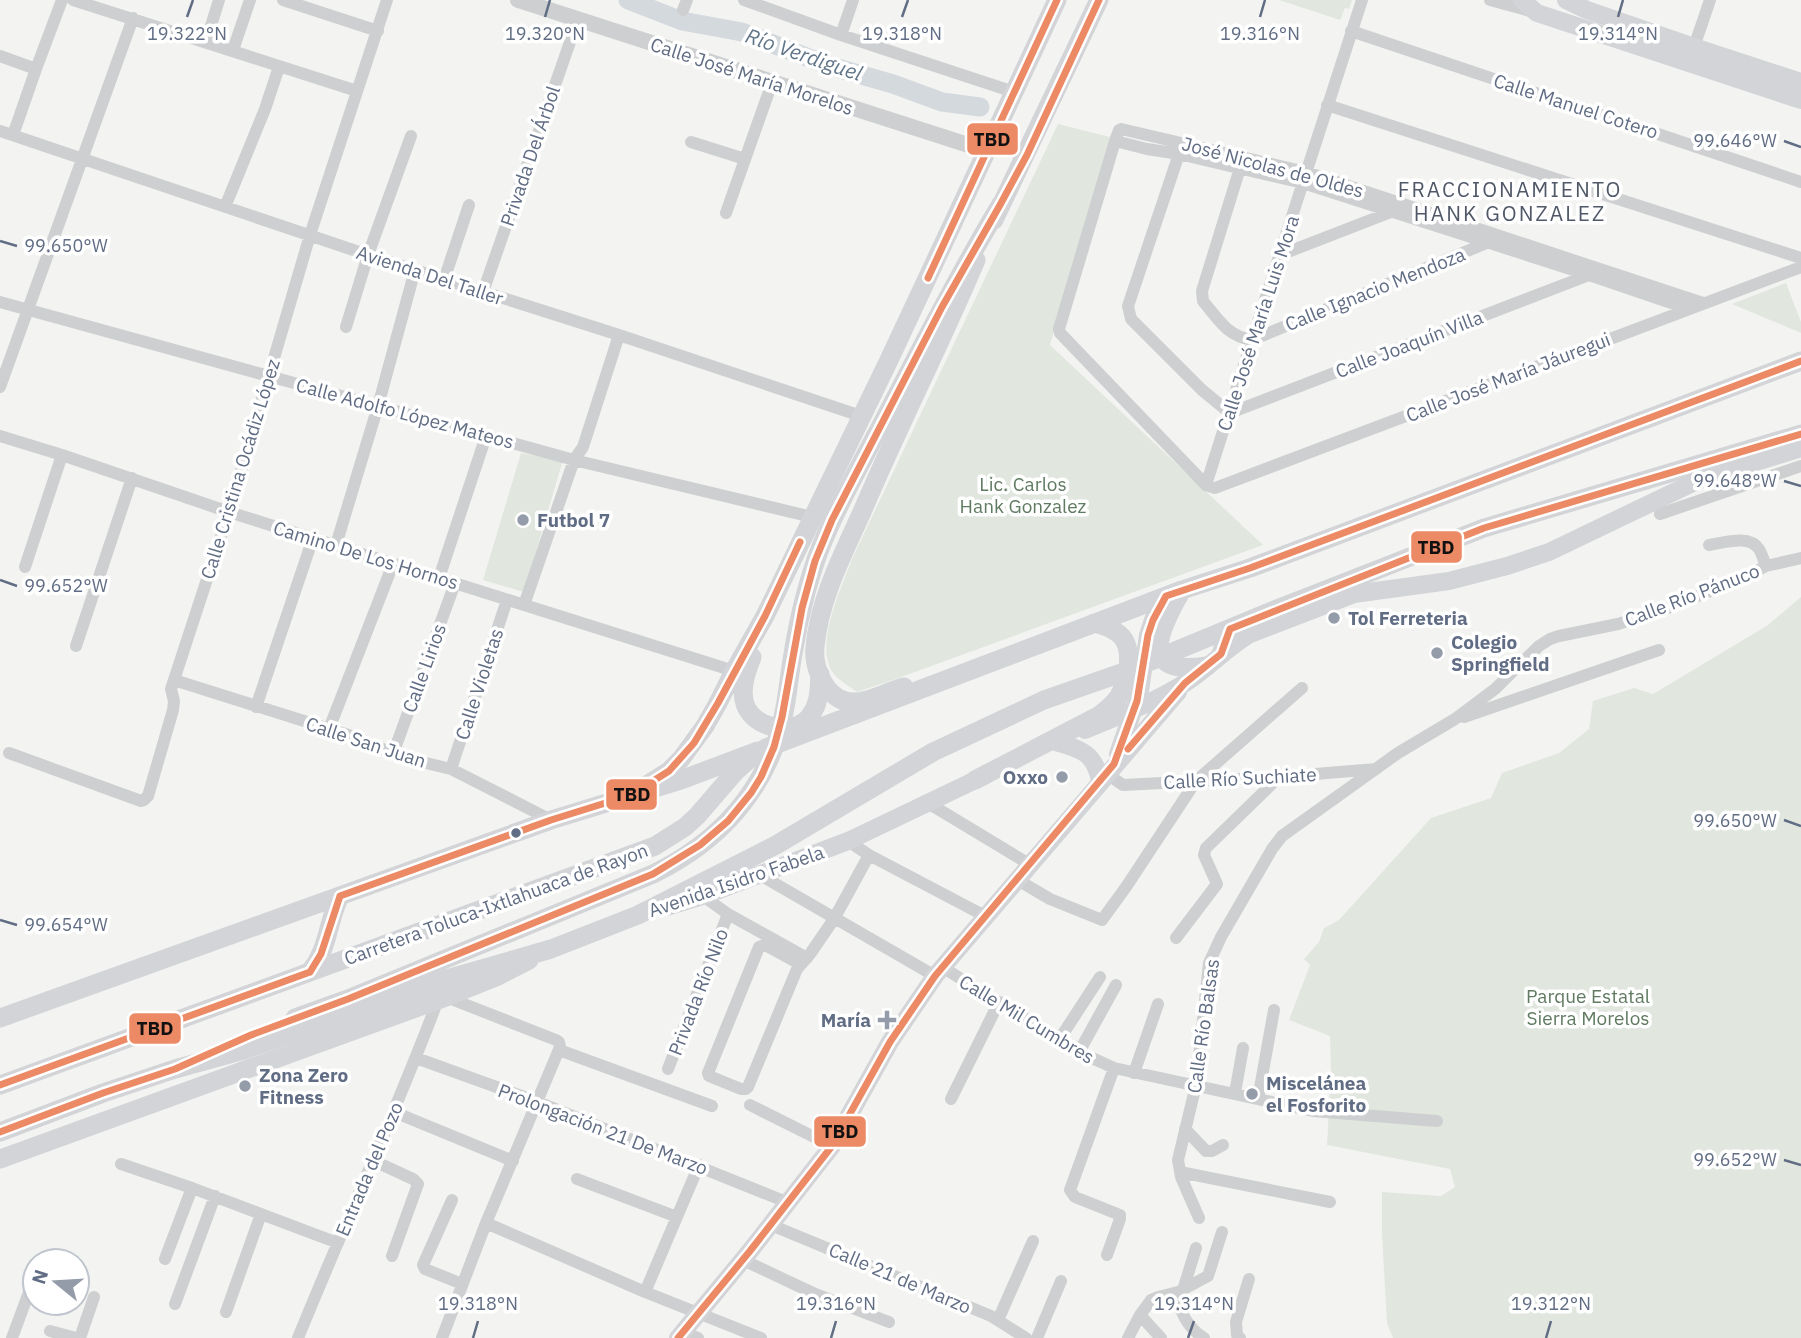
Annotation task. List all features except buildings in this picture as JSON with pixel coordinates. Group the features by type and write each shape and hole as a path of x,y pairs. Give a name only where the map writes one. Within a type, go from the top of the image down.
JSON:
{"main road":[{"path":"631,795 669,771 681,759 711,715 765,616 1057,0"},
{"path":"968,671 853,702 833,694 820,674 815,648 835,573 879,472 1001,204 1099,0"},
{"path":"1522,0 1537,13 1801,100"},
{"path":"1566,0 1587,10 1801,82"},
{"path":"175,1069 251,1035 348,999 653,874 700,847 726,824 754,787 769,761 778,737 806,594 827,531 936,319 1001,204"},
{"path":"0,1018 551,820 678,781 1174,593 1250,568 1801,361"},
{"name":"Avenida Isidro Fabela","path":"638,915 776,845 933,752 1044,700 1135,668 1483,528 1801,434"},
{"name":"Avenida Isidro Fabela","path":"638,915 703,896 848,841 975,780 1134,710 1185,683 1250,634 1354,594 1449,582 1549,552 1699,480 1801,448"},
{"path":"1174,593 1159,644 1162,657 1169,665 1193,668 1214,660 1230,629 1250,634"},
{"path":"975,780 1100,715 1114,703 1135,668 1150,628 1174,593"},
{"path":"765,616 745,679 744,700 753,715 775,728 786,728 803,722 809,718 818,701 820,674"},
{"path":"1094,623 1115,631 1124,639 1142,680 1134,710 1107,773"},
{"path":"686,1336 699,1313 832,1146 890,1042 939,972 1185,683"},
{"path":"1056,743 1078,748 1107,773"},
{"name":"Carretera Toluca-Ixtlahuaca de Rayon","path":"0,1085 655,846 685,827 735,772 766,748"},
{"path":"310,972 323,952 331,916 340,896"},
{"path":"0,1132 175,1069 244,1049 440,981 551,949 638,915"},
{"path":"0,1160 442,998 496,977 551,949"}],"street":[{"path":"13,135 62,0"},
{"path":"206,42 219,0"},
{"path":"233,50 250,0"},
{"path":"283,0 377,30"},
{"name":"Calle Cristina Ocádiz López","path":"9,753 141,801 148,796 173,710 171,689 229,512 310,235 387,0"},
{"name":"Calle José María Morelos","path":"518,0 987,151"},
{"path":"744,0 1014,92"},
{"path":"841,35 853,0"},
{"name":"Calle José María Luis Mora","path":"1211,486 1251,340 1362,0"},
{"path":"1490,0 1537,13"},
{"path":"1694,47 1710,0"},
{"path":"82,1 357,91"},
{"path":"0,387 133,18"},
{"name":"Privada Del Árbol","path":"483,292 578,19"},
{"name":"Calle Manuel Cotero","path":"1351,31 1801,182"},
{"path":"0,57 36,69"},
{"path":"225,207 265,109 279,66"},
{"path":"726,213 772,83"},
{"path":"1327,105 1801,258"},
{"name":"Avienda Del Taller","path":"0,131 861,416"},
{"path":"1118,135 1060,333 1211,486"},
{"name":"José Nicolas de Oldes","path":"1118,135 1305,177 1703,303"},
{"name":"José Nicolas de Oldes","path":"1118,135 1147,149 1240,168 1305,177 1391,212 1491,238 1689,309"},
{"path":"346,327 368,255 411,136"},
{"path":"691,142 745,159"},
{"path":"1179,154 1128,306 1128,313 1193,381 1230,413"},
{"path":"1240,168 1201,296 1230,332 1251,340"},
{"path":"444,280 469,205"},
{"path":"1280,255 1391,212"},
{"name":"Calle Ignacio Mendoza","path":"1251,340 1491,238"},
{"name":"Calle José María Jáuregui","path":"1211,486 1801,267"},
{"path":"336,545 415,270"},
{"name":"Calle Joaquín Villa","path":"1230,413 1589,275"},
{"name":"Calle Adolfo López Mateos","path":"0,302 573,460 812,517"},
{"path":"524,605 573,460 583,447 619,335"},
{"name":"Camino De Los Hornos","path":"0,436 62,454 229,512 734,671"},
{"path":"439,578 486,436"},
{"path":"25,566 62,454"},
{"path":"1660,514 1801,466"},
{"path":"76,646 132,478"},
{"path":"256,707 313,538"},
{"path":"1709,545 1746,541 1760,550 1766,566"},
{"name":"Calle Río Pánuco","path":"1376,769 1455,719 1494,689 1539,646 1550,639 1618,624 1668,608 1766,566 1801,558"},
{"path":"329,729 393,564"},
{"name":"Calle Lirios","path":"393,754 455,583"},
{"name":"Calle Violetas","path":"452,769 507,600"},
{"path":"1455,719 1659,650"},
{"name":"Calle San Juan","path":"174,680 358,738 393,754 452,769 551,820"},
{"path":"1016,879 1050,899 1102,920 1196,781 1302,688"},
{"name":"Calle Río Suchiate","path":"1107,773 1123,785 1376,769"},
{"name":"Calle Río Balsas","path":"1199,1219 1180,1172 1178,1160 1196,1086 1209,963 1221,937 1282,836 1376,769"},
{"path":"1176,938 1217,884 1204,855 1206,848 1279,777"},
{"path":"928,803 1029,864"},
{"path":"848,841 869,855 985,916"},
{"path":"803,961 765,945 759,947 709,1076 741,1089 748,1087 803,961 834,919 869,855"},
{"name":"Calle Mil Cumbres","path":"760,875 834,919 999,1002 1079,1052 1114,1068 1313,1111 1437,1121"},
{"path":"703,896 803,961"},
{"name":"Privada Río Nilo","path":"668,1069 728,914"},
{"path":"1059,1040 1100,977"},
{"path":"1079,1052 1116,985"},
{"path":"442,998 556,1040 559,1047 442,1338"},
{"name":"Entrada del Pozo","path":"298,1338 442,998"},
{"path":"951,1099 999,1002"},
{"path":"1134,1073 1158,1004"},
{"path":"1258,1098 1274,1010"},
{"path":"559,1047 712,1106"},
{"path":"1235,1093 1243,1048"},
{"name":"Prolongación 21 De Marzo","path":"416,1058 538,1102 789,1203"},
{"path":"1107,1255 1120,1215 1075,1197 1070,1190 1114,1068"},
{"path":"750,1105 832,1146"},
{"path":"394,1112 513,1161"},
{"path":"1185,1129 1206,1151 1223,1145"},
{"path":"374,1161 413,1179 418,1184 391,1256"},
{"path":"121,1164 338,1243"},
{"path":"645,1292 699,1165"},
{"path":"1180,1172 1330,1202"},
{"path":"577,1179 677,1217"},
{"path":"165,1259 192,1188"},
{"path":"175,1304 215,1196"},
{"path":"452,1200 423,1265 425,1269 462,1284"},
{"path":"226,1312 261,1214"},
{"path":"486,1223 645,1292 761,1338"},
{"name":"Calle 21 de Marzo","path":"771,1225 934,1291 998,1320 1026,1338"},
{"path":"1128,1338 1140,1315 1152,1300 1180,1291 1208,1276 1222,1232"},
{"path":"998,1320 1033,1241"},
{"path":"1196,1248 1180,1291 1179,1305 1185,1320 1204,1338"},
{"path":"743,1260 813,1293 889,1322"},
{"path":"1240,1338 1237,1335 1236,1322 1249,1279"},
{"path":"1037,1338 1060,1281"},
{"path":"50,1331 78,1338 94,1297"},
{"path":"12,1338 21,1314"},
{"path":"1140,1315 1161,1338"}],"green space":[{"path":"1279,0 1352,0 1340,20"},
{"name":"Lic. Carlos Hank Gonzalez","path":"1058,124 1110,137 1050,345 1263,545 857,692 833,673 827,658 828,630 837,599 852,559"},
{"path":"1786,283 1801,322 1801,333 1732,304"},
{"name":"Futbol 7","path":"521,453 563,460 524,592 483,580"},
{"name":"Parque Estatal Sierra Morelos","path":"1801,597 1801,1338 1393,1338 1387,1323 1382,1192 1441,1196 1455,1187 1450,1169 1327,1145 1330,1036 1289,1020 1310,965 1304,959 1319,942 1324,928 1339,920 1431,818 1491,798 1502,773 1559,753 1589,729 1593,701 1634,688 1653,694 1768,625"}],"waterway":[{"name":"Río Verdiguel","path":"628,0 682,21 742,32 830,66 893,84 942,102 980,107"}],"transit line":[{"name":"TBD","path":"928,278 1057,0"},
{"name":"TBD","path":"0,1132 175,1069 251,1035 348,999 653,874 700,845 728,821 761,777 774,747 802,608 815,561 832,520 942,307 1027,155 1099,0"},
{"name":"TBD","path":"678,1338 832,1146 890,1042 935,976 1114,764 1137,701 1148,635 1166,596 1250,568 1801,361"},
{"name":"TBD","path":"1128,749 1185,683 1221,654 1230,629 1484,528 1801,434"},
{"name":"TBD","path":"340,896 551,820 631,795 669,771 694,743 718,703 765,616 800,542"},
{"name":"TBD","path":"310,972 321,954 340,896"},
{"name":"TBD","path":"0,1085 310,972"}],"place":[{"name":"Futbol 7","path":"523,520"},
{"name":"Tol Ferreteria","path":"1334,618"},
{"name":"Colegio Springfield","path":"1437,653"},
{"name":"Oxxo","path":"1062,777"},
{"name":"María","path":"887,1020"},
{"name":"Zona Zero Fitness","path":"245,1086"},
{"name":"Miscelánea el Fosforito","path":"1252,1094"}],"district":[{"name":"FRACCIONAMIENTO HANK GONZALEZ","path":"1510,201"}]}
